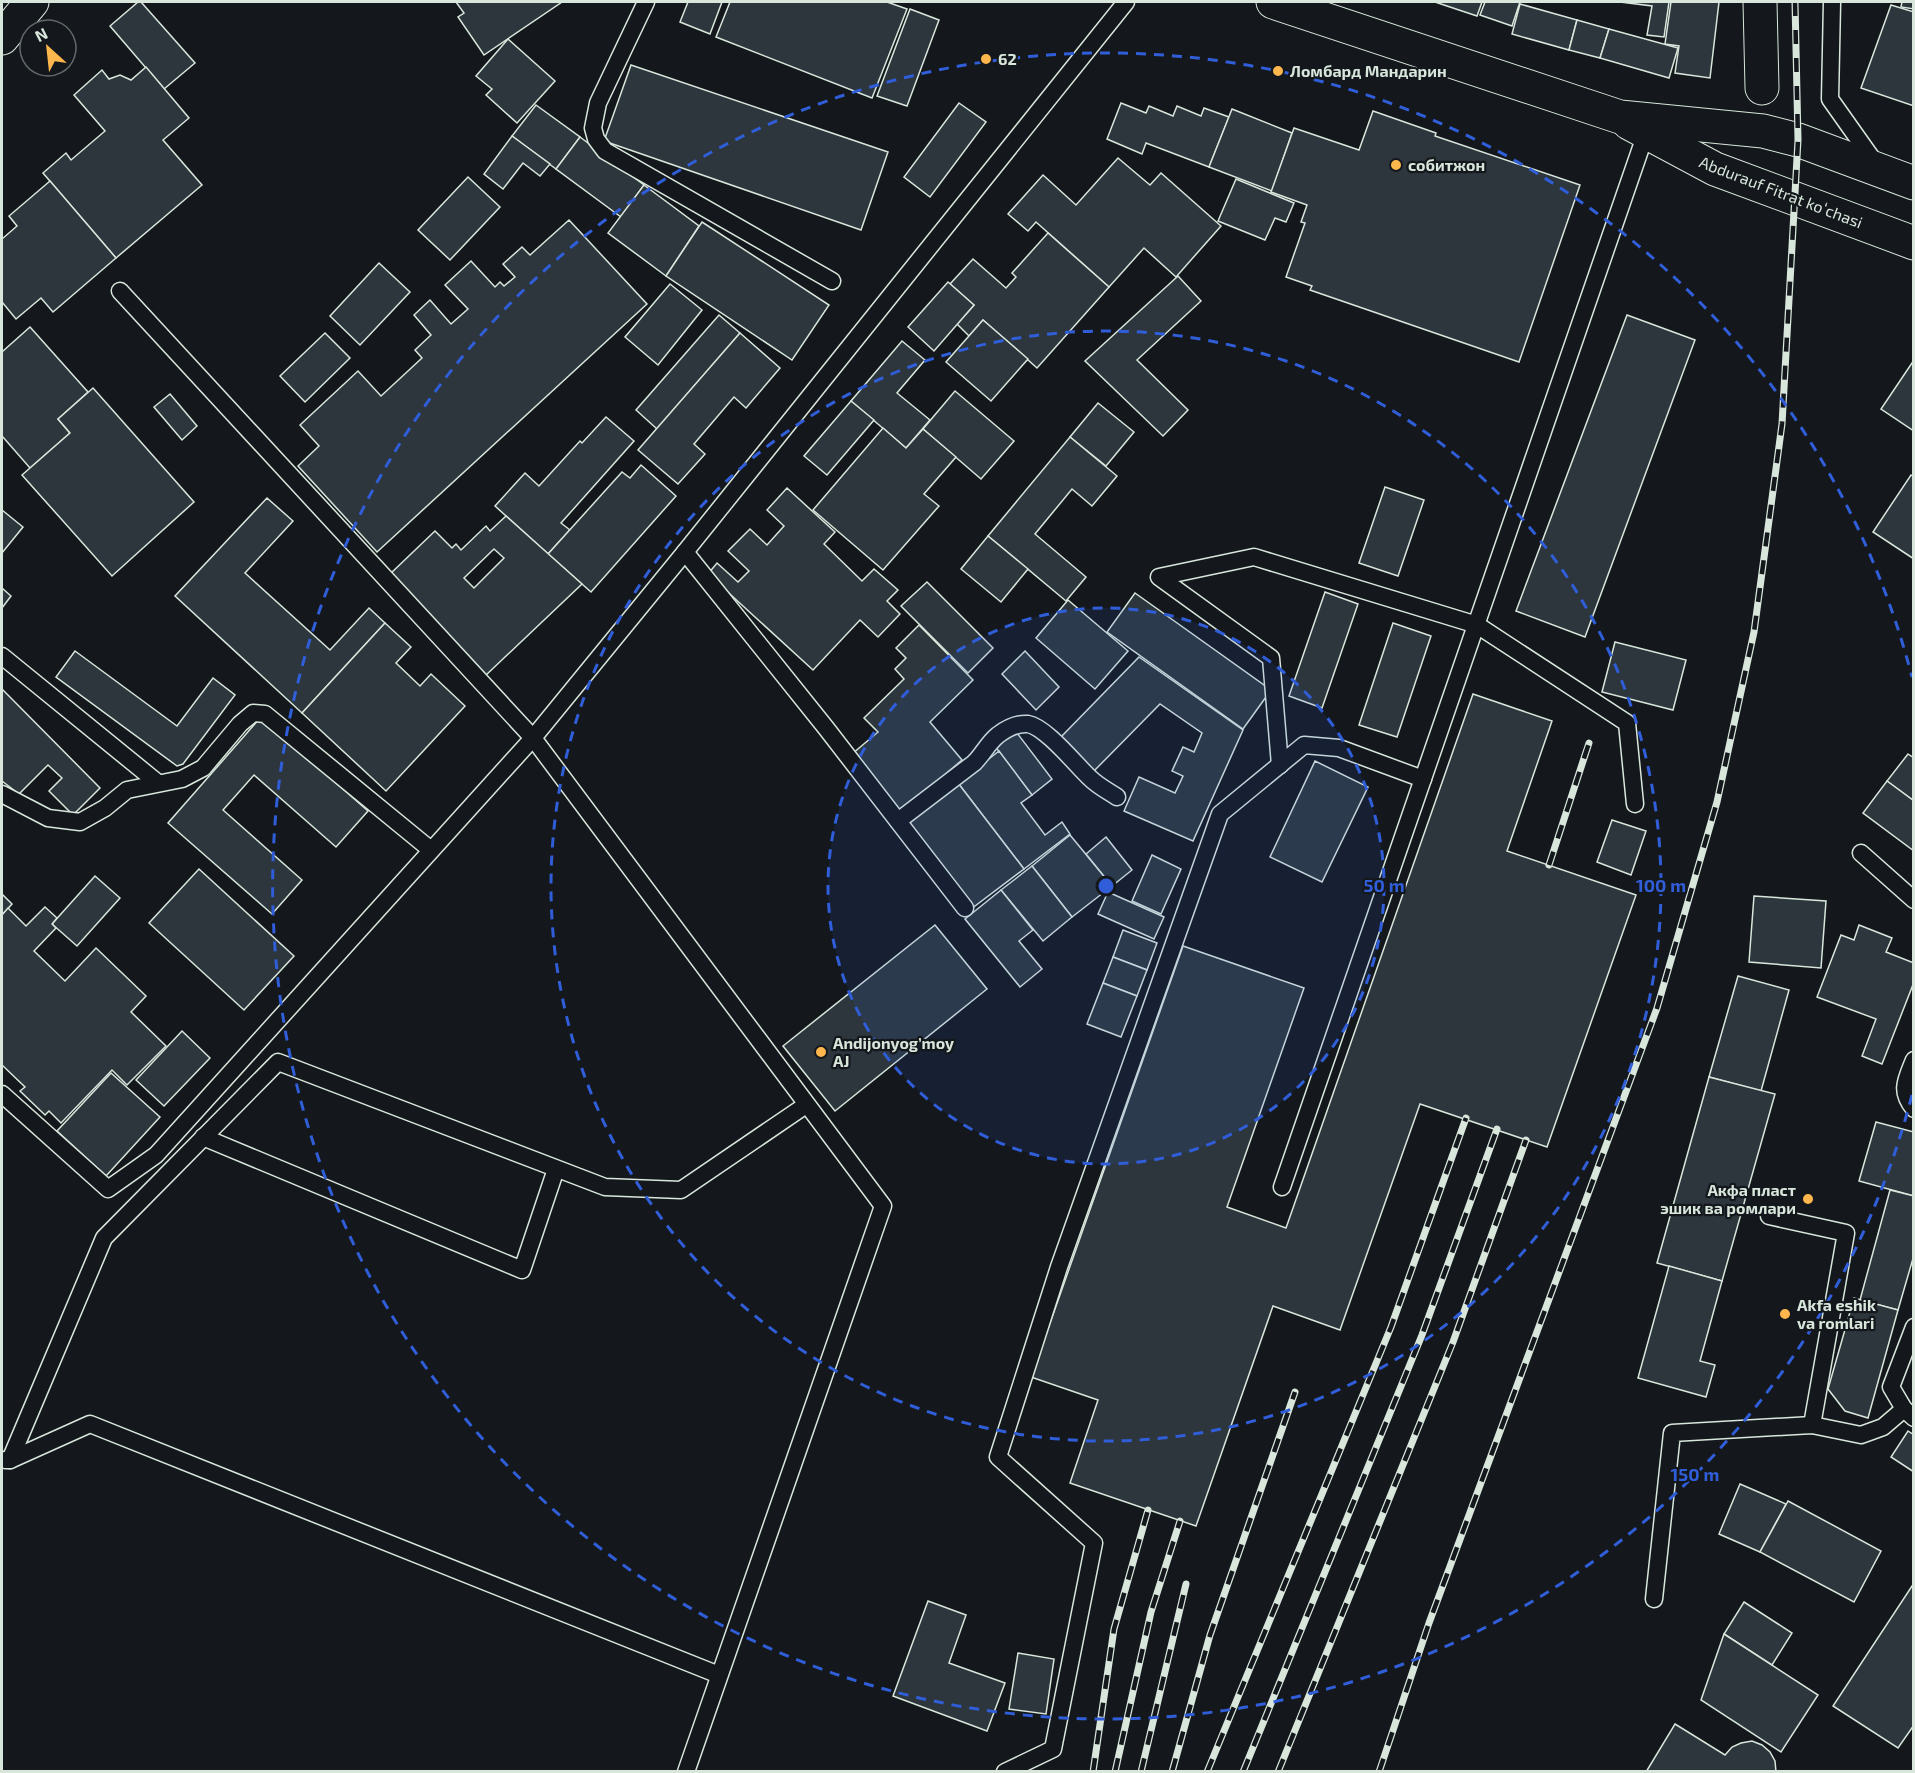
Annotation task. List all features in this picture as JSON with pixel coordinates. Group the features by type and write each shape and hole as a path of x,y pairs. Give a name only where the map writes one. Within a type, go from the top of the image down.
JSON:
{"main road":[{"path":"2,38 32,2"},
{"name":"Abdurauf Fitrat koʻchasi","path":"1273,2 1633,125 1715,169 1914,243"},
{"path":"1760,2 1762,88"},
{"name":"Abdurauf Fitrat koʻchasi","path":"1633,125 1763,131 1798,140 1914,183"}],"lane":[{"path":"646,2 598,104 593,128 596,139 605,151 832,281"},
{"path":"2,1094 108,1189 156,1155 533,738 1126,2"},
{"path":"1832,2 1830,99 1880,170"},
{"path":"1282,1187 1477,626 1633,125"},
{"path":"120,291 533,738 882,1206 686,1772"},
{"path":"685,552 826,728 965,908"},
{"path":"1280,765 1271,658 1159,577 1254,557 1477,626 1627,723 1635,804"},
{"path":"2,656 158,783"},
{"path":"2,794 48,818 80,822 105,808 127,790 182,779 203,768 240,724 253,713 265,714 431,850"},
{"path":"898,821 974,763 999,734 1014,726 1027,724 1039,728 1092,780 1117,797"},
{"path":"1005,1772 1053,1749 1094,1543 998,1457 1059,1266 1220,814 1304,746 1339,748 1423,779"},
{"path":"1861,853 1914,900"},
{"path":"1914,1060 1904,1085 1908,1102 1914,1109"},
{"path":"6,1460 104,1238 278,1062 605,1187 681,1190 806,1105"},
{"path":"203,1137 522,1270 556,1169"},
{"path":"1769,1216 1846,1233 1812,1425"},
{"path":"1654,1599 1672,1433 1812,1425 1861,1434 1883,1427 1909,1414 1891,1387 1914,1327"},
{"path":"6,1460 90,1424 719,1675"}],"building":[{"path":"138,2 141,2 195,63 164,89 110,26"},
{"path":"456,2 562,2 484,55 458,17 464,13"},
{"path":"688,2 722,2 710,34 680,22"},
{"path":"730,2 887,2 907,9 872,98 716,37"},
{"path":"1435,2 1482,2 1477,16"},
{"path":"1485,2 1520,2 1512,26 1480,15"},
{"path":"1620,2 1669,2 1664,37 1647,35 1652,6"},
{"path":"1671,2 1719,2 1710,78 1675,73 1679,46 1665,44"},
{"path":"1902,2 1914,2 1914,9 1901,7"},
{"path":"1520,4 1577,20 1569,50 1512,34"},
{"path":"1891,5 1914,12 1914,106 1861,88"},
{"path":"910,9 939,20 907,106 877,96"},
{"path":"1577,20 1609,29 1600,58 1569,50"},
{"path":"1609,29 1678,48 1669,78 1600,58"},
{"path":"508,39 555,81 517,123 486,95 492,89 476,76"},
{"path":"631,65 888,152 861,230 604,141"},
{"path":"146,67 189,118 163,140 202,185 116,258 43,173 66,153 71,160 105,131 74,95 102,70 109,79 120,75 131,80"},
{"path":"959,103 986,122 930,197 904,177"},
{"path":"1121,103 1146,113 1149,106 1173,116 1177,106 1201,116 1204,108 1229,117 1209,167 1146,143 1142,154 1107,139"},
{"path":"536,105 580,137 556,169 512,136"},
{"path":"1232,109 1292,133 1272,191 1209,167"},
{"path":"1373,111 1436,133 1435,136 1580,185 1519,362 1310,290 1312,286 1286,277 1305,223 1301,222 1307,205 1271,192 1294,128 1359,150"},
{"path":"512,136 550,164 540,176 523,163 503,189 484,174"},
{"path":"580,137 644,185 621,217 556,169"},
{"path":"1118,158 1150,185 1161,173 1221,226 1176,277 1144,248 1109,287 1036,222 1028,231 1008,214 1043,175 1076,205"},
{"path":"468,177 500,207 450,260 418,230"},
{"path":"1236,179 1294,203 1286,222 1275,218 1265,240 1218,221"},
{"path":"50,181 116,258 53,312 41,298 16,319 2,302 2,239 17,226 9,216"},
{"path":"644,185 699,226 666,276 608,233"},
{"path":"569,220 647,304 377,552 298,466 319,446 300,425 358,371 381,396 422,358 415,350 431,335 414,315 430,300 451,324 468,309 445,285 471,261 495,287 500,282 504,286 515,277 503,264 522,247 530,255"},
{"path":"702,222 829,305 792,360 666,276"},
{"path":"1048,233 1109,287 1037,368 983,320 969,336 957,324 974,305 950,284 973,259 1006,288 1016,277 1012,273"},
{"path":"379,263 410,292 360,345 330,316"},
{"path":"1178,276 1201,301 1137,360 1188,410 1163,436 1085,361"},
{"path":"948,282 974,305 934,351 908,327"},
{"path":"670,284 702,310 658,365 625,337"},
{"path":"719,315 740,333 657,429 636,410"},
{"path":"1627,315 1695,340 1585,637 1516,611"},
{"path":"983,320 1028,359 991,401 946,362"},
{"path":"30,327 88,392 58,419 70,433 30,468 2,436 2,350"},
{"path":"325,333 350,358 305,402 280,376"},
{"path":"740,333 780,368 746,408 734,397 694,444 705,454 678,484 638,450"},
{"path":"902,341 925,360 897,393 930,420 906,448 851,401"},
{"path":"1914,360 1914,431 1881,409"},
{"path":"93,388 194,502 112,576 22,475 70,433 58,419"},
{"path":"955,391 1014,441 981,479 923,429"},
{"path":"170,394 197,426 182,440 154,407"},
{"path":"851,401 874,420 827,475 804,456"},
{"path":"1098,403 1134,432 1106,466 1070,437"},
{"path":"606,417 634,441 561,523 570,530 548,554 495,506 525,473 539,486 580,441 582,443"},
{"path":"883,428 906,448 923,429 956,457 924,494 939,506 883,570 813,510"},
{"path":"1070,437 1117,476 1092,506 1072,489 1035,534 1086,577 1066,601 988,536"},
{"path":"641,465 676,496 591,592 548,554 622,472 630,478"},
{"path":"1911,475 1914,477 1914,559 1873,532"},
{"path":"1385,487 1424,500 1398,576 1359,563"},
{"path":"787,488 835,532 824,544 862,581 874,569 898,590 887,601 900,614 878,637 860,620 813,670 708,574 717,563 738,582 749,571 728,551 750,529 767,545 784,526 767,510"},
{"path":"267,498 293,521 245,573 330,650 369,608 385,623 302,713 175,596"},
{"path":"2,510 23,527 2,553"},
{"path":"506,516 582,584 485,676 389,575 435,531 452,548 456,544 461,550 486,526 490,531","holes":["494,549 504,558 474,588 464,578"]},
{"path":"988,536 1028,569 1001,602 961,569"},
{"path":"927,582 993,648 968,673 901,606"},
{"path":"2,588 11,596 2,608"},
{"path":"1325,592 1358,604 1322,708 1289,696"},
{"path":"1135,593 1271,690 1243,729 1107,632"},
{"path":"1068,600 1128,651 1095,689 1036,638"},
{"path":"385,623 411,647 396,663 420,686 431,674 465,706 386,791 302,713"},
{"path":"1393,623 1431,636 1397,737 1359,725"},
{"path":"919,625 973,680 930,722 962,760 901,812 852,754 878,732 864,718 904,679 895,669 906,658 896,648"},
{"path":"1615,642 1686,660 1673,710 1602,692"},
{"path":"75,651 177,726 213,678 235,695 183,764 177,766 56,677"},
{"path":"1025,651 1059,687 1036,710 1002,674"},
{"path":"1139,657 1243,730 1193,841 1124,811 1139,777 1175,793 1183,776 1172,771 1183,747 1194,752 1202,733 1160,704 1093,772 1059,739"},
{"path":"2,689 100,788 73,815 49,791 62,778 48,765 19,794 2,781"},
{"path":"1473,694 1552,721 1507,851 1636,895 1547,1147 1420,1104 1340,1330 1273,1306 1196,1526 1070,1483 1098,1400 1031,1377 1183,946 1304,988 1227,1207 1286,1228"},
{"path":"261,717 368,811 336,847 254,775 223,810 302,880 272,914 168,823"},
{"path":"1014,729 1052,779 1032,795 994,745"},
{"path":"999,751 1032,795 1021,803 1045,835 1062,822 1070,834 1024,869 958,783"},
{"path":"1908,754 1914,758 1914,801 1887,781"},
{"path":"1315,761 1368,787 1322,882 1270,857"},
{"path":"1887,781 1914,801 1914,851 1863,813"},
{"path":"958,783 1024,869 971,909 905,823"},
{"path":"1612,820 1646,831 1631,875 1597,862"},
{"path":"1070,835 1112,886 1072,917 1032,866"},
{"path":"1106,837 1132,870 1112,886 1086,854"},
{"path":"1152,855 1181,869 1161,914 1132,901"},
{"path":"1032,866 1072,917 1043,941 1001,890"},
{"path":"199,869 294,956 244,1010 149,923"},
{"path":"95,876 120,898 77,946 52,924"},
{"path":"1001,890 1033,930 1019,941 1042,969 1020,987 965,919"},
{"path":"1108,892 1164,917 1154,939 1098,914"},
{"path":"2,894 12,904 2,915"},
{"path":"1754,896 1826,901 1821,968 1749,962"},
{"path":"45,907 57,918 52,924 56,928 34,951 65,981 96,948 146,996 131,1012 166,1046 127,1085 112,1070 61,1123 49,1111 45,1115 20,1091 25,1087 2,1065 2,915 8,908 26,926"},
{"path":"935,925 987,989 835,1111 783,1046"},
{"path":"1859,925 1892,938 1886,952 1914,963 1914,982 1882,1064 1862,1056 1876,1019 1817,997 1841,935 1854,940"},
{"path":"1123,930 1157,943 1147,970 1113,957"},
{"path":"1113,957 1147,970 1137,996 1103,983"},
{"path":"1738,976 1789,990 1761,1091 1709,1077"},
{"path":"1103,983 1137,996 1121,1037 1087,1024"},
{"path":"182,1031 210,1058 164,1106 136,1080"},
{"path":"111,1073 160,1117 106,1176 57,1131"},
{"path":"1709,1077 1775,1094 1722,1281 1657,1263"},
{"path":"1876,1122 1914,1132 1914,1196 1859,1181"},
{"path":"1890,1190 1914,1196 1914,1255 1898,1310 1860,1300"},
{"path":"1669,1266 1722,1281 1700,1361 1715,1365 1706,1397 1638,1378"},
{"path":"1854,1298 1898,1310 1868,1418 1845,1411 1828,1389"},
{"path":"1908,1431 1914,1435 1914,1472 1891,1457"},
{"path":"1740,1484 1786,1504 1760,1552 1719,1534"},
{"path":"1788,1501 1881,1551 1854,1602 1760,1552"},
{"path":"1914,1583 1914,1725 1898,1748 1833,1706"},
{"path":"928,1601 966,1615 949,1663 1005,1683 987,1731 893,1696"},
{"path":"1744,1602 1792,1633 1772,1665 1724,1634"},
{"path":"1724,1634 1818,1695 1781,1752 1701,1700"},
{"path":"1018,1653 1054,1659 1046,1714 1009,1709"},
{"path":"1675,1724 1725,1755 1732,1747 1741,1743 1752,1741 1762,1745 1775,1761 1776,1772 1646,1772"}],"railway":[{"path":"1379,1772 1429,1623 1657,1008 1717,802 1754,632 1782,424 1798,140 1795,2"},
{"path":"1549,865 1589,743"},
{"path":"1207,1772 1391,1327 1466,1118"},
{"path":"1243,1772 1422,1335 1497,1129"},
{"path":"1278,1772 1453,1342 1526,1140"},
{"path":"1172,1772 1210,1635 1295,1392"},
{"path":"1093,1772 1114,1629 1148,1510"},
{"path":"1115,1772 1151,1612 1180,1521"},
{"path":"1141,1772 1186,1584"}],"place":[{"name":"62","path":"986,59"},
{"name":"Ломбард Мандарин","path":"1278,71"},
{"name":"собитжон","path":"1396,165"},
{"name":"Andijonyog’moy AJ","path":"821,1052"},
{"name":"Акфа пласт эшик ва ромлари","path":"1808,1199"},
{"name":"Akfa eshik va romlari","path":"1785,1314"}]}
